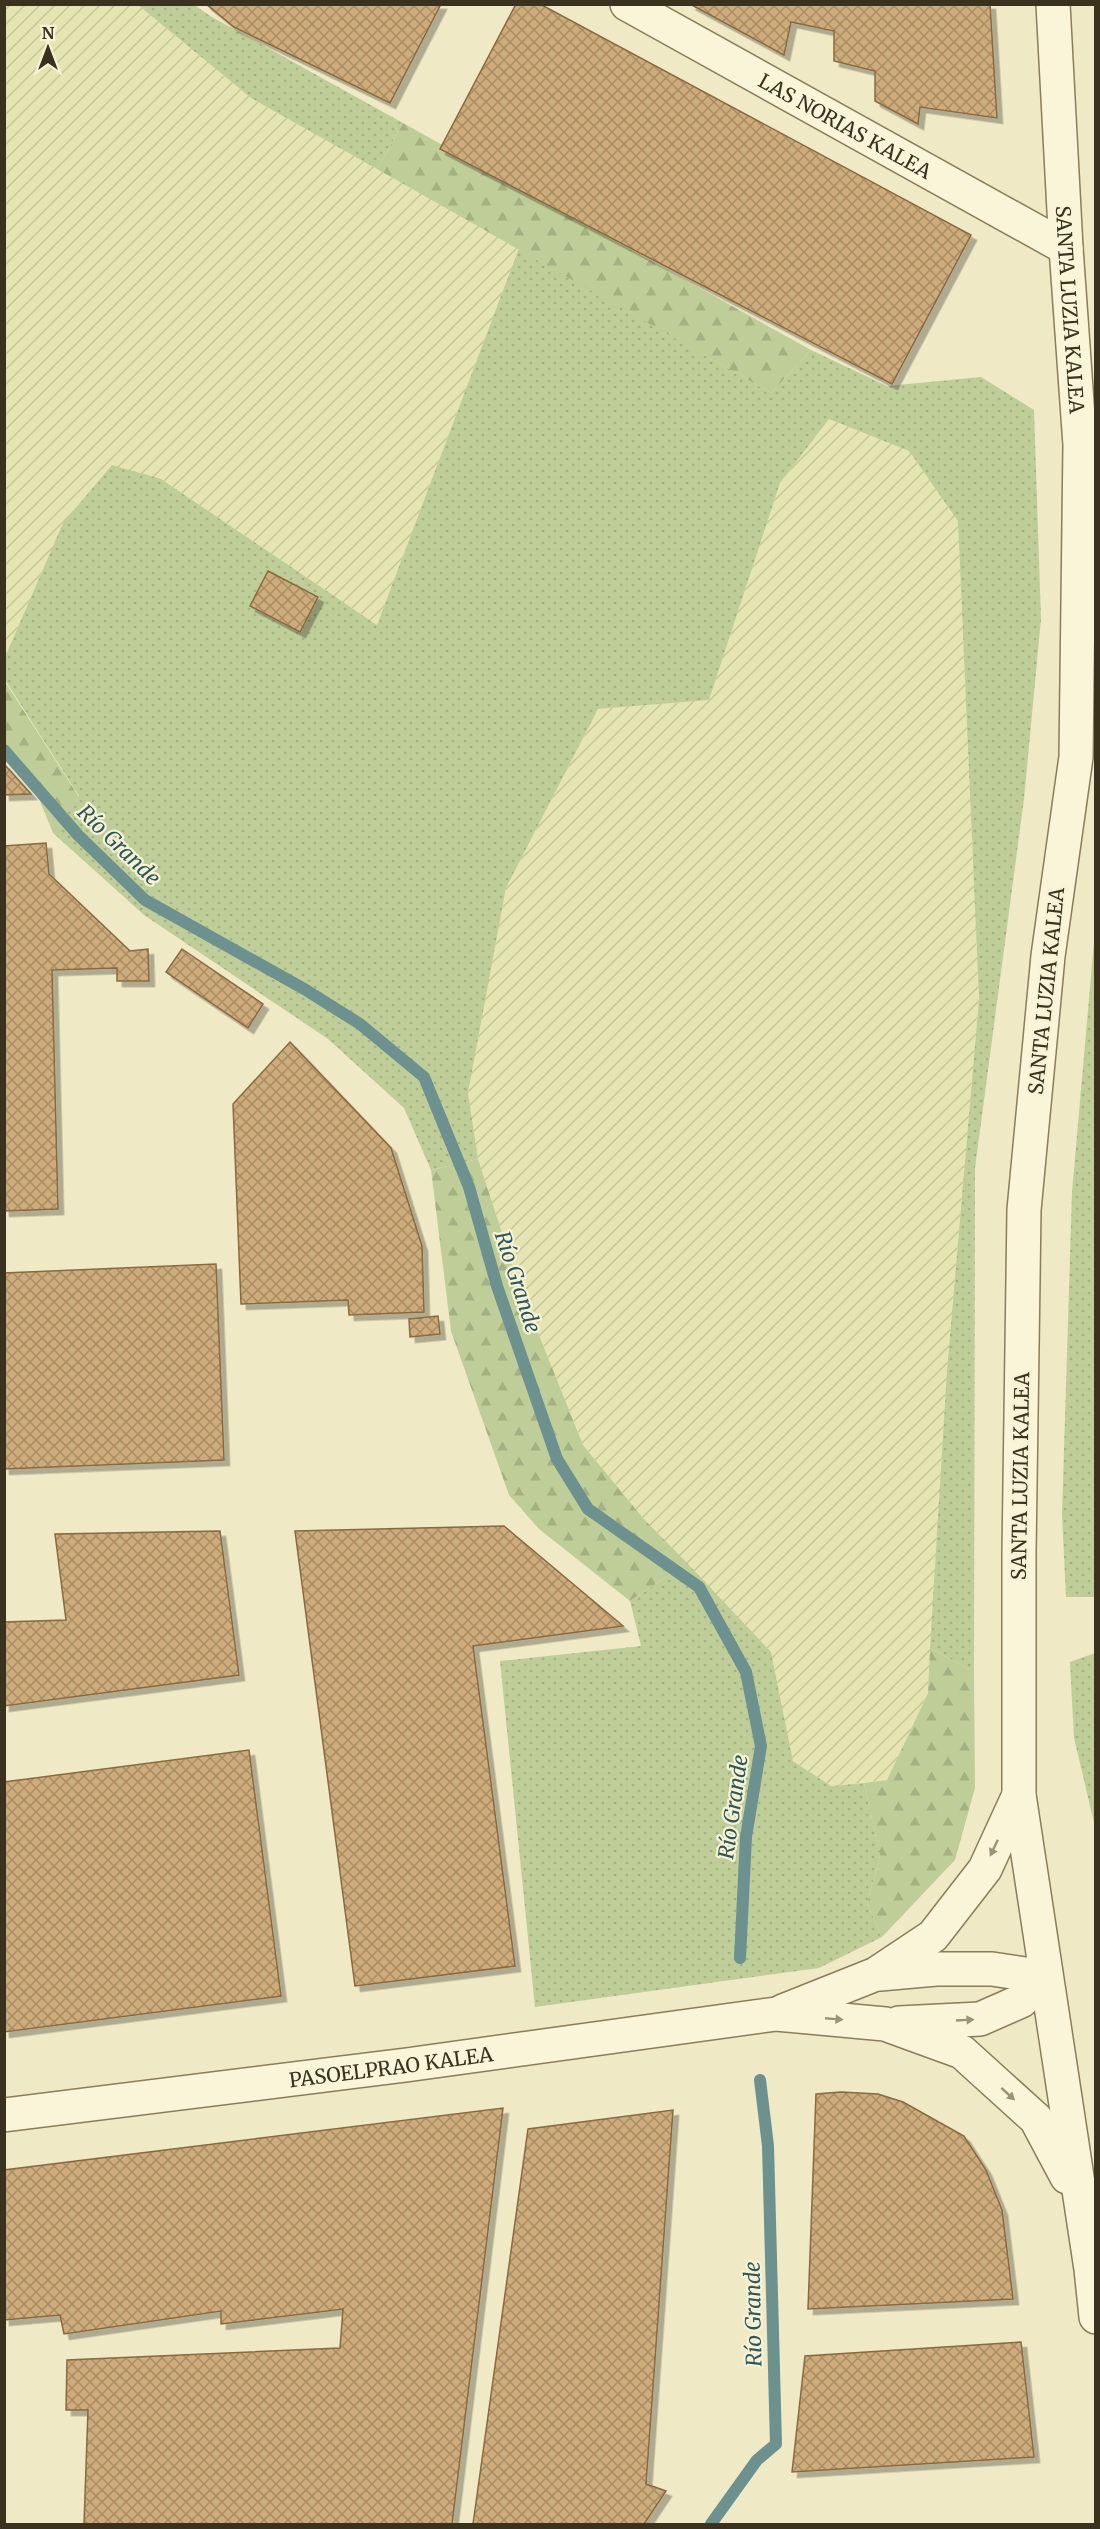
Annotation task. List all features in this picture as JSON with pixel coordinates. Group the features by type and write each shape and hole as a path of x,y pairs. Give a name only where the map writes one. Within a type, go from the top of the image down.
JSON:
{"street":[{"name":"LAS NORIAS KALEA","path":"627,4 1066,248"},
{"name":"SANTA LUZIA KALEA","path":"1053,4 1066,248 1080,445 1076,757 1048,956 1024,1210 1018,1553 1019,1795 1091,2269 1095,2317"},
{"path":"776,2014 876,1974 933,1936 985,1869 1019,1795"},
{"path":"876,1974 936,1969 992,1969 1045,1977"},
{"path":"776,2014 885,2024 980,2019 1021,2001 1045,1977"},
{"name":"PASOELPRAO KALEA","path":"4,2115 406,2065 776,2014"},
{"path":"885,2024 962,2052 1036,2119 1080,2200"}],"green space":[{"path":"5,5 138,5 251,98 519,248 377,625 161,479 63,523 5,657"},
{"path":"138,5 194,5 403,123 377,169 251,98"},
{"path":"403,123 811,350 771,393 377,169"},
{"path":"519,248 771,393 811,350 887,386 981,377 1034,410 1041,619 1024,799 975,1168 974,1672 930,1648 947,1370 979,999 958,521 909,451 829,419 780,483 709,700 598,709 506,888 468,1093 478,1159 431,1170 404,1108 328,1039 144,915 53,833 79,796 5,680 5,657 63,523 112,465 161,479 377,625"},
{"path":"829,418 909,451 958,521 979,999 947,1370 928,1693 887,1780 831,1786 793,1761 771,1652 643,1518 583,1445 519,1285 478,1159 468,1093 506,888 598,709 709,700 780,483"},
{"path":"4,680 79,797 53,833 32,782 5,757"},
{"path":"1095,931 1096,1597 1066,1597 1062,1515 1072,1192"},
{"path":"478,1159 519,1285 583,1445 643,1518 687,1563 630,1601 539,1529 509,1495 451,1331 431,1170"},
{"path":"687,1563 771,1652 793,1761 831,1786 864,1783 880,1856 867,1903 882,1937 819,1968 535,2007 500,1661 641,1646 630,1601"},
{"path":"930,1648 974,1672 975,1788 955,1860 882,1937 867,1903 880,1856 864,1783 887,1780 928,1693"},
{"path":"1096,1653 1095,1827 1074,1738 1070,1662"}],"building":[{"path":"206,4 441,4 390,103 234,27"},
{"path":"516,4 540,4 971,235 892,384 440,149"},
{"path":"690,4 990,4 997,118 920,107 918,124 875,101 875,71 834,61 834,31 791,22 784,55"},
{"path":"268,571 318,597 300,632 250,606"},
{"path":"4,764 31,794 4,795"},
{"path":"46,843 49,874 130,951 148,949 149,981 117,981 117,968 52,970 58,1209 4,1211 4,846"},
{"path":"182,949 263,1004 248,1028 166,972"},
{"path":"290,1042 391,1148 422,1246 424,1312 349,1315 348,1300 241,1304 233,1104"},
{"path":"216,1264 224,1460 4,1469 4,1273"},
{"path":"438,1316 440,1334 410,1337 409,1319"},
{"path":"504,1526 623,1626 473,1646 515,1966 355,1986 295,1531"},
{"path":"220,1531 239,1675 4,1706 4,1622 66,1620 55,1534"},
{"path":"249,1750 281,1996 4,2032 4,1782"},
{"path":"841,2092 878,2094 903,2102 964,2136 986,2170 1002,2210 1013,2299 808,2309 816,2094"},
{"path":"503,2108 452,2524 84,2524 88,2410 66,2410 67,2360 340,2348 343,2309 221,2324 221,2311 64,2334 60,2315 4,2320 4,2170"},
{"path":"673,2110 646,2484 666,2491 644,2524 473,2524 528,2129"},
{"path":"1021,2342 1034,2457 792,2472 805,2356"}],"waterway":[{"name":"Río Grande","path":"4,750 78,835 145,900 306,990 360,1024 424,1077 469,1187 497,1286 557,1459 588,1509 699,1587 746,1672 761,1746 746,1837 740,1958"},
{"name":"Río Grande","path":"711,2524 757,2460 776,2444 768,2146 760,2080"}]}
